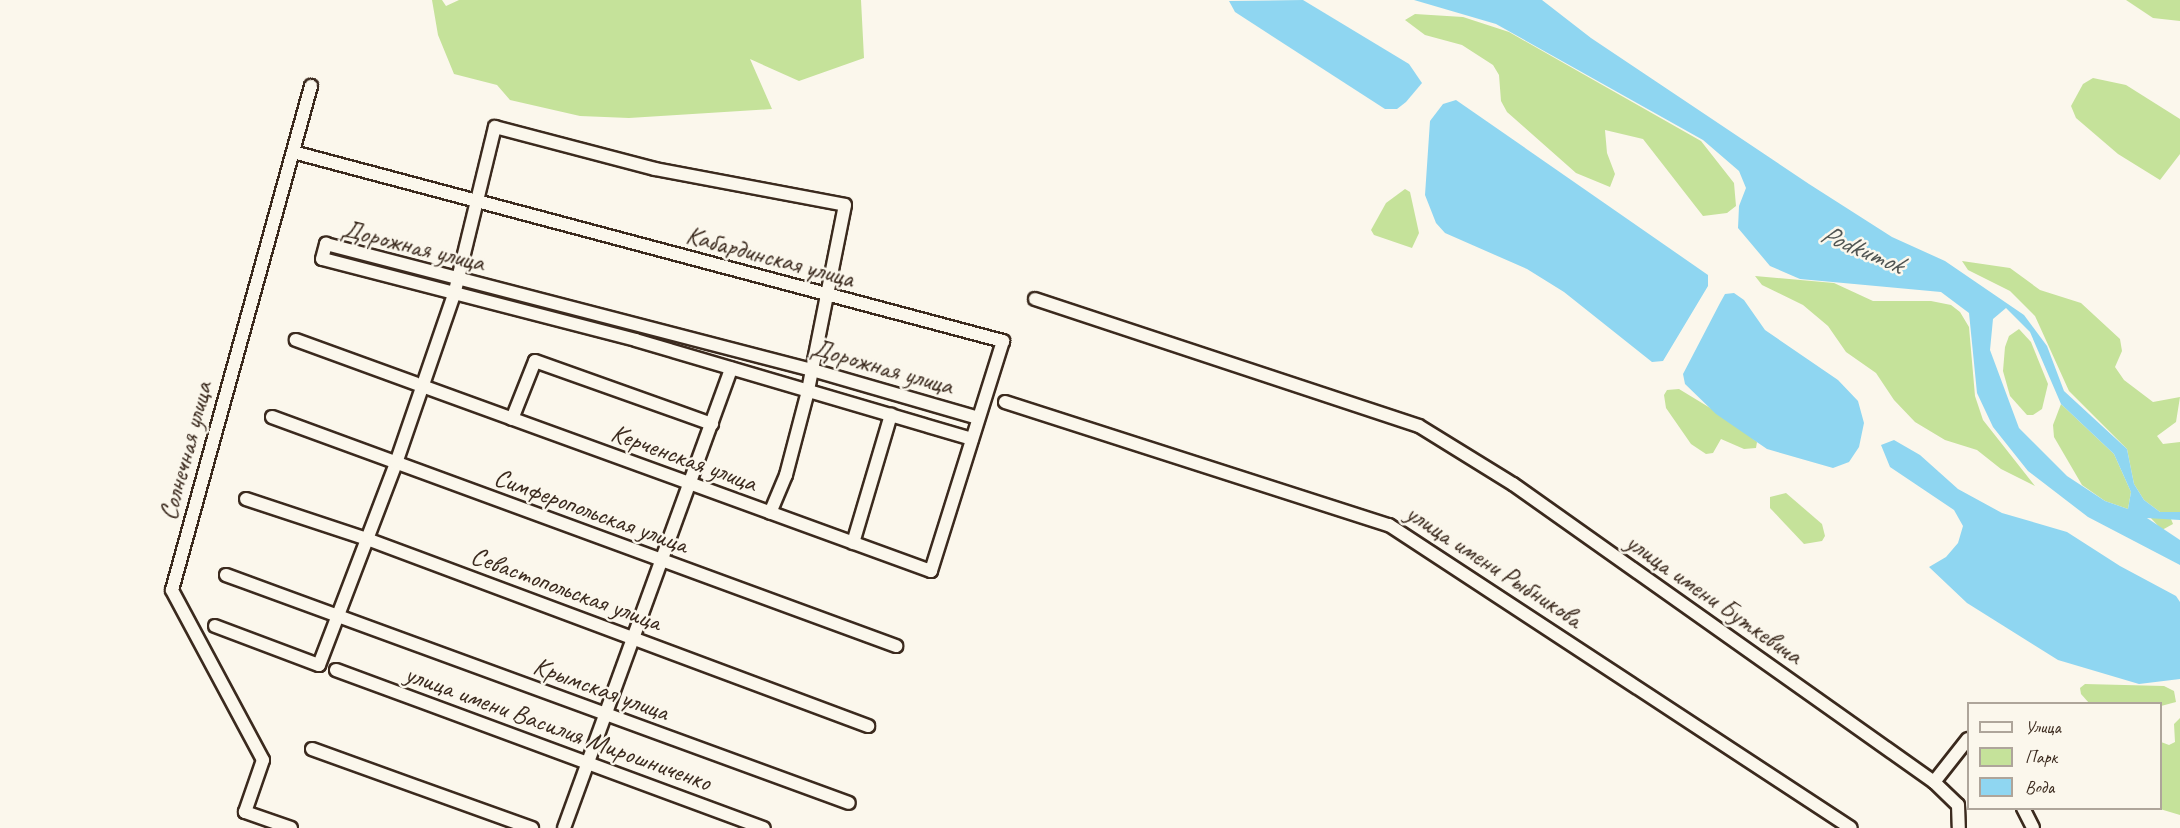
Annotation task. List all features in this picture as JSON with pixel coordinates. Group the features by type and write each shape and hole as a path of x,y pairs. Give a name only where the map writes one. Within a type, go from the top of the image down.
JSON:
{"street":[{"name":"Солнечная улица","path":"291,828 245,812 263,760 172,590 310,86"},
{"path":"215,626 319,665 396,463 453,296 495,127 655,169 845,205 808,391 786,475 770,513"},
{"name":"Кабардинская улица","path":"293,152 476,204 1003,341 931,571"},
{"name":"Дорожная улица","path":"972,439 731,368 322,260 326,244 457,280 812,370 978,418"},
{"name":"улица имени Буткевича","path":"1035,299 1419,426 1513,484 1934,782 1958,805 1959,828"},
{"name":"Керченская улица","path":"296,340 931,571"},
{"path":"512,419 536,361 712,424"},
{"path":"564,828 635,640 731,368"},
{"name":"улица имени Рыбникова","path":"1005,402 1389,525 1851,828"},
{"path":"853,543 891,415"},
{"name":"Симферопольская улица","path":"272,417 896,646"},
{"name":"Севастопольская улица","path":"246,498 367,539 868,726"},
{"name":"Крымская улица","path":"226,575 338,618 849,803"},
{"name":"улица имени Василия Мирошниченко","path":"336,670 764,828"},
{"path":"1934,782 1967,740"},
{"path":"312,749 532,828"},
{"path":"2024,810 2033,828"}],"green space":[{"path":"432,0 442,0 446,6 459,0 861,0 864,58 799,81 750,59 772,109 629,118 580,116 510,100 497,85 454,74 438,35"},
{"path":"2126,0 2180,0 2180,21 2153,18"},
{"path":"1415,14 1463,17 1509,32 1701,141 1734,183 1736,206 1727,213 1703,216 1643,139 1605,130 1607,153 1615,174 1610,187 1576,173 1507,112 1501,101 1499,75 1493,65 1462,45 1425,35 1405,20"},
{"path":"2093,78 2126,85 2180,119 2180,154 2160,180 2118,154 2076,118 2071,106 2083,84"},
{"path":"1405,189 1410,192 1419,233 1412,248 1374,235 1371,230 1386,203"},
{"path":"1962,261 2010,268 2040,290 2081,303 2120,339 2122,351 2115,367 2124,380 2153,402 2180,397 2176,422 2157,436 2163,444 2180,442 2180,512 2160,512 2144,500 2134,484 2127,449 2069,391 2035,316 2010,291 1968,270"},
{"path":"1755,276 1834,283 1873,301 1931,301 1951,305 1960,312 1969,327 1975,396 1983,420 2035,486 2001,469 1977,450 1945,440 1915,422 1894,400 1876,373 1846,352 1828,326 1803,305 1762,285"},
{"path":"2019,329 2031,342 2048,384 2042,409 2033,415 2027,415 2010,396 2003,371 2005,347 2009,336"},
{"path":"1679,389 1725,417 1757,442 1756,448 1744,449 1721,439 1713,453 1706,454 1691,444 1666,408 1664,395 1667,390"},
{"path":"2061,404 2114,454 2131,492 2128,509 2105,501 2082,485 2054,437 2053,425"},
{"path":"1786,493 1822,524 1825,536 1822,541 1804,544 1770,508 1770,497"},
{"path":"2149,516 2171,519 2173,524 2162,530"},
{"path":"2085,684 2164,686 2174,691 2176,702 2162,706 2162,702 2088,702 2081,694 2080,688"},
{"path":"2180,718 2180,815 2162,810 2162,742 2169,745 2175,742 2174,724"}],"water":[{"path":"1303,0 1409,64 1422,83 1397,109 1385,109 1235,12 1229,1"},
{"name":"Podkumok","path":"1414,0 1542,0 1591,38 1809,184 1892,237 1945,261 2024,315 2047,346 2064,391 2127,449 2134,484 2144,500 2160,512 2180,512 2180,520 2147,518 2180,540 2180,565 2088,517 2028,471 1993,427 1977,393 1969,313 1941,292 1800,279 1770,266 1738,228 1739,206 1746,188 1739,171 1703,140 1496,24","holes":["2006,308 2030,332 2061,404 2114,454 2131,492 2128,509 2105,501 2067,476 2019,428 1990,350 1993,319"]},
{"path":"1456,100 1708,275 1708,286 1663,361 1652,362 1564,292 1527,269 1445,233 1436,223 1425,195 1430,121 1443,104"},
{"path":"1734,293 1744,300 1765,330 1838,380 1858,401 1864,423 1859,447 1849,462 1833,468 1767,449 1716,414 1685,384 1683,374 1720,303 1725,294"},
{"path":"1894,440 1920,455 1958,489 2002,513 2067,532 2120,566 2176,596 2180,602 2180,679 2139,684 2058,660 1967,603 1929,567 1946,557 1958,543 1963,526 1954,510 1890,467 1881,445"}]}
